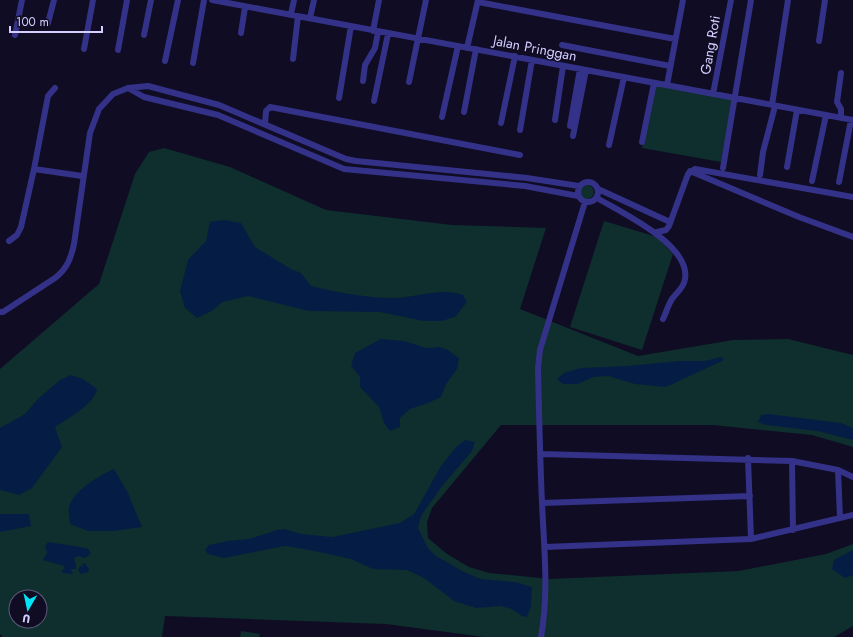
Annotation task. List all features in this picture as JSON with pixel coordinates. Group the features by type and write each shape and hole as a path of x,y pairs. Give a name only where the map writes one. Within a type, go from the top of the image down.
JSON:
{"street":[{"path":"15,35 22,0"},
{"path":"48,23 54,0"},
{"path":"84,50 93,0"},
{"path":"118,50 127,0"},
{"path":"144,35 151,0"},
{"path":"165,61 178,0"},
{"path":"192,63 204,0"},
{"name":"Jalan Pringgan","path":"212,0 243,4 388,34 515,56 852,120"},
{"path":"291,14 294,0"},
{"path":"310,18 314,0"},
{"path":"363,80 366,65 375,48 379,0"},
{"path":"409,82 426,0"},
{"path":"666,85 683,0"},
{"name":"Gang Roti","path":"714,94 731,0"},
{"path":"723,168 751,0"},
{"path":"760,175 763,152 773,105 788,0"},
{"path":"819,41 825,0"},
{"path":"467,48 478,1 675,38"},
{"path":"241,34 243,4"},
{"path":"292,59 298,16"},
{"path":"339,98 351,26"},
{"path":"374,101 388,34"},
{"path":"562,45 670,66"},
{"path":"442,117 458,46"},
{"path":"464,112 476,49"},
{"path":"501,123 515,56"},
{"path":"520,130 532,60"},
{"path":"555,120 563,66"},
{"path":"570,126 583,70"},
{"path":"573,136 583,70"},
{"path":"841,73 837,102 841,109 841,118"},
{"path":"610,145 624,77"},
{"path":"642,142 654,83"},
{"path":"0,312 3,312 54,278 62,272 67,265 71,257 74,244 82,176 90,133 98,109 113,94 128,88 148,86 220,105 351,160 527,178 579,186"},
{"path":"9,241 17,235 21,227 48,96 55,88"},
{"path":"128,88 144,97 218,115 294,146 344,169 525,186 578,196 585,202 591,202 597,198 598,189"},
{"path":"265,124 266,111 270,107 520,154"},
{"path":"787,167 797,110"},
{"path":"812,181 826,115"},
{"path":"839,182 852,120"},
{"path":"294,146 299,138"},
{"path":"34,169 82,176"},
{"path":"437,178 438,169"},
{"path":"690,171 700,169 853,197"},
{"path":"657,232 666,230 690,171"},
{"path":"690,171 799,217 853,236"},
{"path":"578,196 579,186 584,182 591,182 598,189 670,222"},
{"path":"597,198 657,232 676,253 683,264 686,271 684,283 672,300 663,319"},
{"path":"541,637 545,614 546,547 542,503 538,368 540,350 585,202"},
{"path":"541,454 792,460 838,470 853,477"},
{"path":"748,458 751,539"},
{"path":"792,460 793,530"},
{"path":"838,470 840,518"},
{"path":"542,503 750,496"},
{"path":"546,547 751,539 853,515"}],"green space":[{"path":"654,85 732,99 721,162 642,148"},
{"path":"164,148 230,167 326,210 452,225 546,228 520,309 638,356 733,340 788,339 853,355 853,447 812,435 713,425 501,425 432,508 427,522 428,538 447,554 469,567 489,573 550,579 739,571 826,554 853,544 853,626 834,637 484,637 386,624 165,616 162,637 3,637 0,634 0,369 99,284 135,174 149,152"},
{"path":"584,185 590,185 594,189 594,195 590,199 584,199 580,195 580,189"},
{"path":"604,221 657,237 673,254 642,350 570,327"},
{"path":"241,631 260,634 259,637 240,637"}],"water":[{"path":"224,220 241,223 255,247 291,269 301,273 311,286 383,298 402,298 445,292 463,295 467,302 455,317 441,321 424,321 380,312 309,311 248,296 222,302 212,311 197,318 185,308 180,291 188,260 206,241 210,222"},
{"path":"381,339 404,341 426,348 440,347 448,350 459,358 457,369 446,384 441,397 410,409 400,418 400,427 390,431 384,423 379,407 360,387 360,377 351,366 355,353"},
{"path":"721,357 724,360 666,387 635,384 608,376 593,377 578,384 563,384 557,379 564,373 581,368 627,366 679,361 705,361"},
{"path":"71,375 83,379 97,389 95,395 80,411 55,427 62,447 32,488 19,495 0,490 0,428 25,414 38,399 60,380"},
{"path":"768,414 841,423 853,428 853,440 817,431 766,425 758,422 761,415"},
{"path":"465,440 475,442 472,451 442,486 421,516 418,528 428,548 436,556 464,572 481,579 515,582 532,587 531,606 527,617 501,606 476,608 454,601 424,578 407,570 373,569 351,559 285,546 224,558 208,554 205,550 209,545 249,539 284,529 301,534 332,537 400,523 414,514 441,466 456,447"},
{"path":"114,469 128,493 142,527 114,531 88,531 70,524 69,508 75,496 80,490 101,475"},
{"path":"0,514 29,514 31,526 0,532"},
{"path":"48,542 86,548 91,554 85,558 79,556 75,557 76,569 71,569 73,574 63,573 61,571 65,568 64,566 43,560 47,553 45,546"},
{"path":"853,550 853,575 845,578 832,569 834,560"},
{"path":"84,563 89,568 88,572 81,574 78,570 80,566 84,567 82,564"}]}
